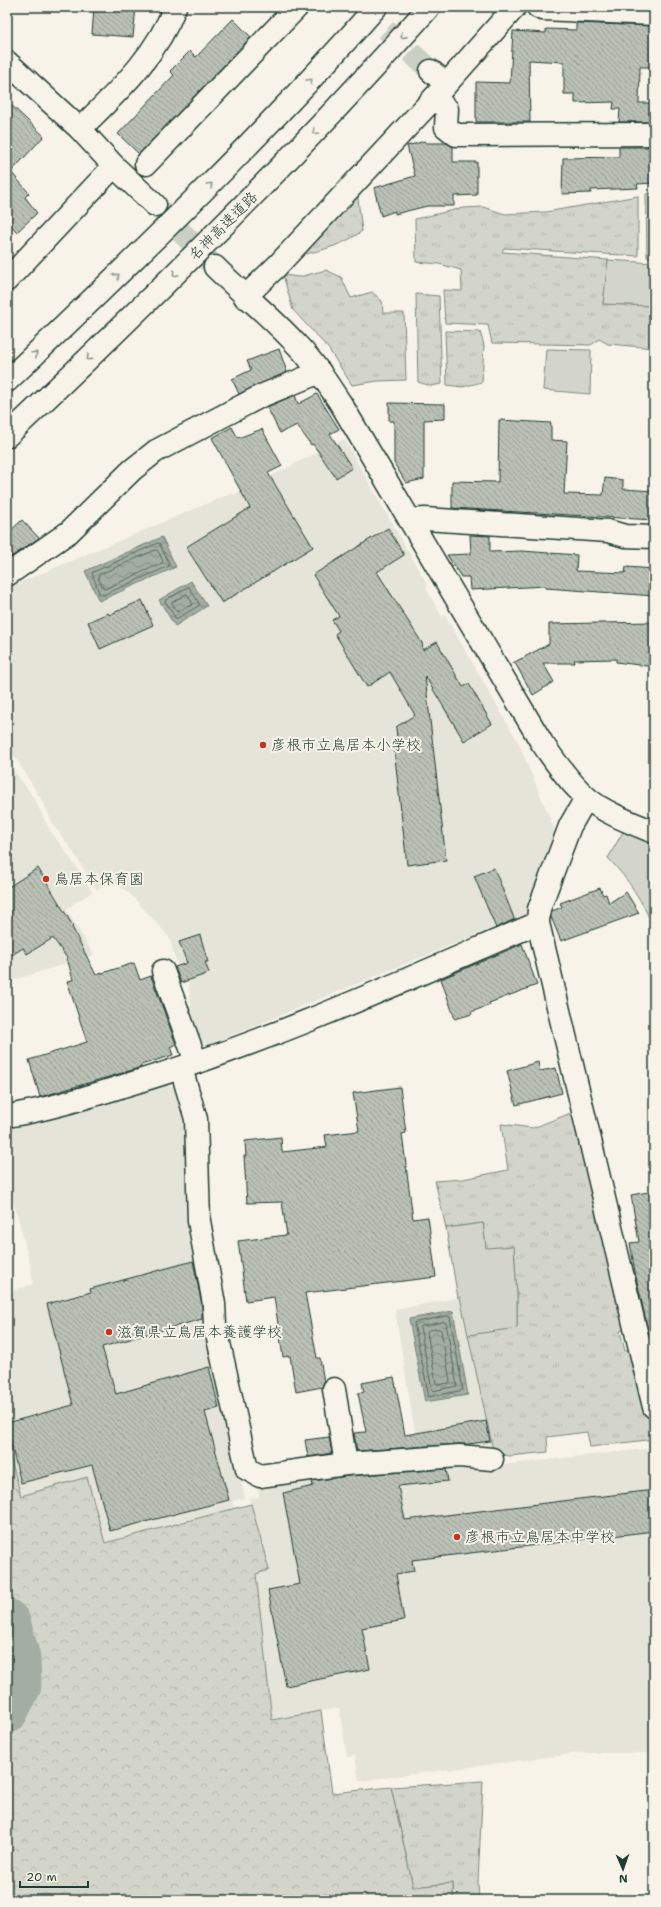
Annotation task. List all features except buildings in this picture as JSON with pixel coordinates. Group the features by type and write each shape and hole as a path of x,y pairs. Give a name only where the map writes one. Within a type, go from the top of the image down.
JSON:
{"main road":[{"path":"80,129 138,69 154,49 168,25 175,7"},
{"path":"146,164 296,7"},
{"path":"7,381 213,183 332,57 376,7"},
{"name":"名神高速道路","path":"7,436 118,331 241,209 362,83 429,7"},
{"path":"245,297 277,266 437,84 515,7"},
{"path":"538,7 542,9 654,14"},
{"path":"7,62 80,129 114,166 155,205"},
{"path":"437,84 447,109 446,127 456,135 654,134"},
{"path":"7,280 114,166"},
{"path":"215,268 288,335 320,372 410,520 542,743 568,778 586,798 619,816 654,832"},
{"path":"7,575 69,532 132,470 156,451 261,396 320,372"},
{"path":"410,520 425,519 608,531 625,536 654,537"},
{"path":"586,798 570,826 539,909 538,923 654,1407"},
{"path":"7,1116 43,1110 189,1065 306,1022 538,923"},
{"path":"163,971 189,1065 196,1120 199,1221 214,1304 215,1325 247,1469 260,1476 346,1464 460,1456 492,1459"},
{"path":"334,1389 346,1464"}],"shaded area":[{"name":"彦根市立鳥居本小学校","path":"344,439 428,586 426,588 442,617 445,615 518,742 555,830 529,913 208,1045 202,1042 192,1014 188,980 182,980 169,937 130,894 112,880 97,890 70,847 54,826 44,804 17,760 7,749 7,588 232,493 233,495"},
{"name":"鳥居本保育園","path":"7,761 34,798 49,829 76,866 92,892 66,909 94,955 7,982"},
{"name":"滋賀県立鳥居本養護学校","path":"167,1079 169,1086 177,1084 187,1118 224,1410 245,1498 233,1501 234,1509 105,1543 21,1496 7,1444 7,1293 33,1284 31,1268 7,1176 7,1127"},
{"name":"彦根市立鳥居本中学校","path":"460,1297 501,1465 654,1448 654,1753 579,1753 359,1781 355,1756 347,1757 339,1708 272,1720 256,1574 269,1570 249,1498 259,1497 257,1486 420,1464 395,1310"}],"green space":[{"path":"357,191 362,231 341,243 301,255"},
{"path":"654,193 654,257 647,257 646,194"},
{"path":"638,196 638,256 504,248 502,252 608,260 603,304 654,306 654,348 608,344 599,339 591,345 492,343 488,325 445,323 443,290 462,291 461,270 439,264 416,262 415,219 463,208 483,207 505,214 546,212"},
{"path":"608,260 654,263 654,306 603,304"},
{"path":"326,270 341,277 351,298 372,292 382,301 383,313 404,313 406,380 378,381 352,385 328,348 293,310 283,275 299,277"},
{"path":"416,294 439,296 442,384 431,386 418,382"},
{"path":"445,331 480,332 484,345 482,382 462,387 447,385"},
{"path":"546,349 591,350 590,394 543,390"},
{"path":"624,830 654,843 654,928 634,891 623,875 608,858"},
{"path":"576,1111 628,1329 620,1331 625,1351 633,1350 654,1439 590,1447 587,1432 547,1437 548,1452 510,1456 494,1454 468,1335 517,1327 514,1247 486,1249 483,1223 446,1228 435,1181 463,1179 508,1170 501,1124 533,1128"},
{"path":"483,1223 486,1248 514,1246 517,1328 468,1335 460,1297 458,1298 446,1228"},
{"path":"7,1444 21,1496 87,1477 105,1543 251,1504 269,1570 256,1574 272,1720 321,1711 332,1793 391,1787 413,1887 453,1883 453,1900 7,1900"},
{"path":"483,1781 478,1881 479,1900 453,1900 453,1883 413,1887 391,1787"}],"water":[{"path":"162,537 176,567 99,601 85,571"},
{"path":"191,581 207,606 175,626 159,600"},
{"path":"453,1311 468,1395 425,1402 409,1319"}],"waterway":[{"path":"7,1619 10,1622 20,1658 21,1686 7,1713"}],"tunnel":[{"path":"362,7 431,71"},
{"path":"155,205 215,267"}],"place":[{"name":"彦根市立鳥居本小学校","path":"263,745"},
{"name":"鳥居本保育園","path":"46,879"},
{"name":"滋賀県立鳥居本養護学校","path":"109,1332"},
{"name":"彦根市立鳥居本中学校","path":"457,1537"}]}
